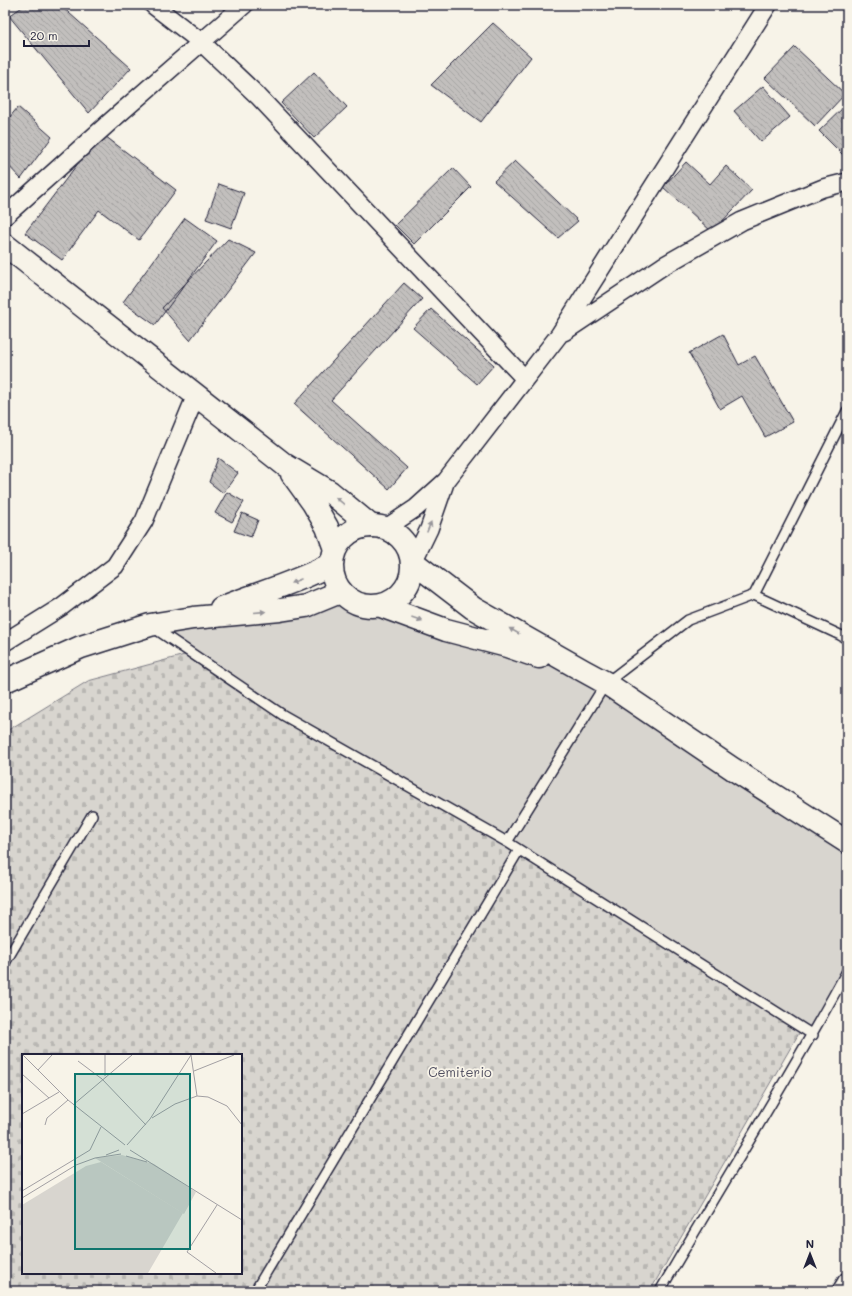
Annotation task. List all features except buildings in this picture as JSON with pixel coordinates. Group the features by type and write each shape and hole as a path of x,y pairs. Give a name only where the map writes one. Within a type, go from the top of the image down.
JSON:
{"main road":[{"path":"5,245 285,465 330,492 378,527 399,536 408,548 413,562 412,577 405,590 395,600 381,606 366,607 352,602 340,592 333,579 333,557 327,527 313,503 285,465"},
{"path":"194,618 313,574 333,557 341,540 349,532 360,528 378,527"},
{"path":"413,562 473,608 606,683 733,769 847,842"},
{"path":"5,681 81,647 150,625 194,618 280,610 306,606 340,592"},
{"path":"381,606 446,630 507,646 584,671"}],"street":[{"path":"153,5 201,42 258,96 525,379"},
{"path":"5,216 201,42 226,12 244,5"},
{"path":"378,527 416,508 446,481 559,336 768,5"},
{"path":"559,336 663,266 742,221 823,188 847,182"},
{"path":"5,642 61,607 115,566 144,521 196,394"},
{"path":"413,562 429,529 446,481"},
{"path":"841,1291 847,1281"}],"lane":[{"path":"507,842 606,683 688,620 754,595 847,411"},
{"path":"754,595 847,639"},
{"path":"150,625 283,715 507,842 813,1035"},
{"path":"5,963 92,815"},
{"path":"255,1291 519,850"},
{"path":"660,1291 813,1035 847,971"}],"green space":[{"path":"340,592 350,600 359,604 381,606 584,671 847,842 847,971 813,1035 283,715 150,625"},
{"name":"Cemiterio","path":"192,653 283,715 507,842 802,1028 650,1291 5,1291 5,732 88,681"}]}
